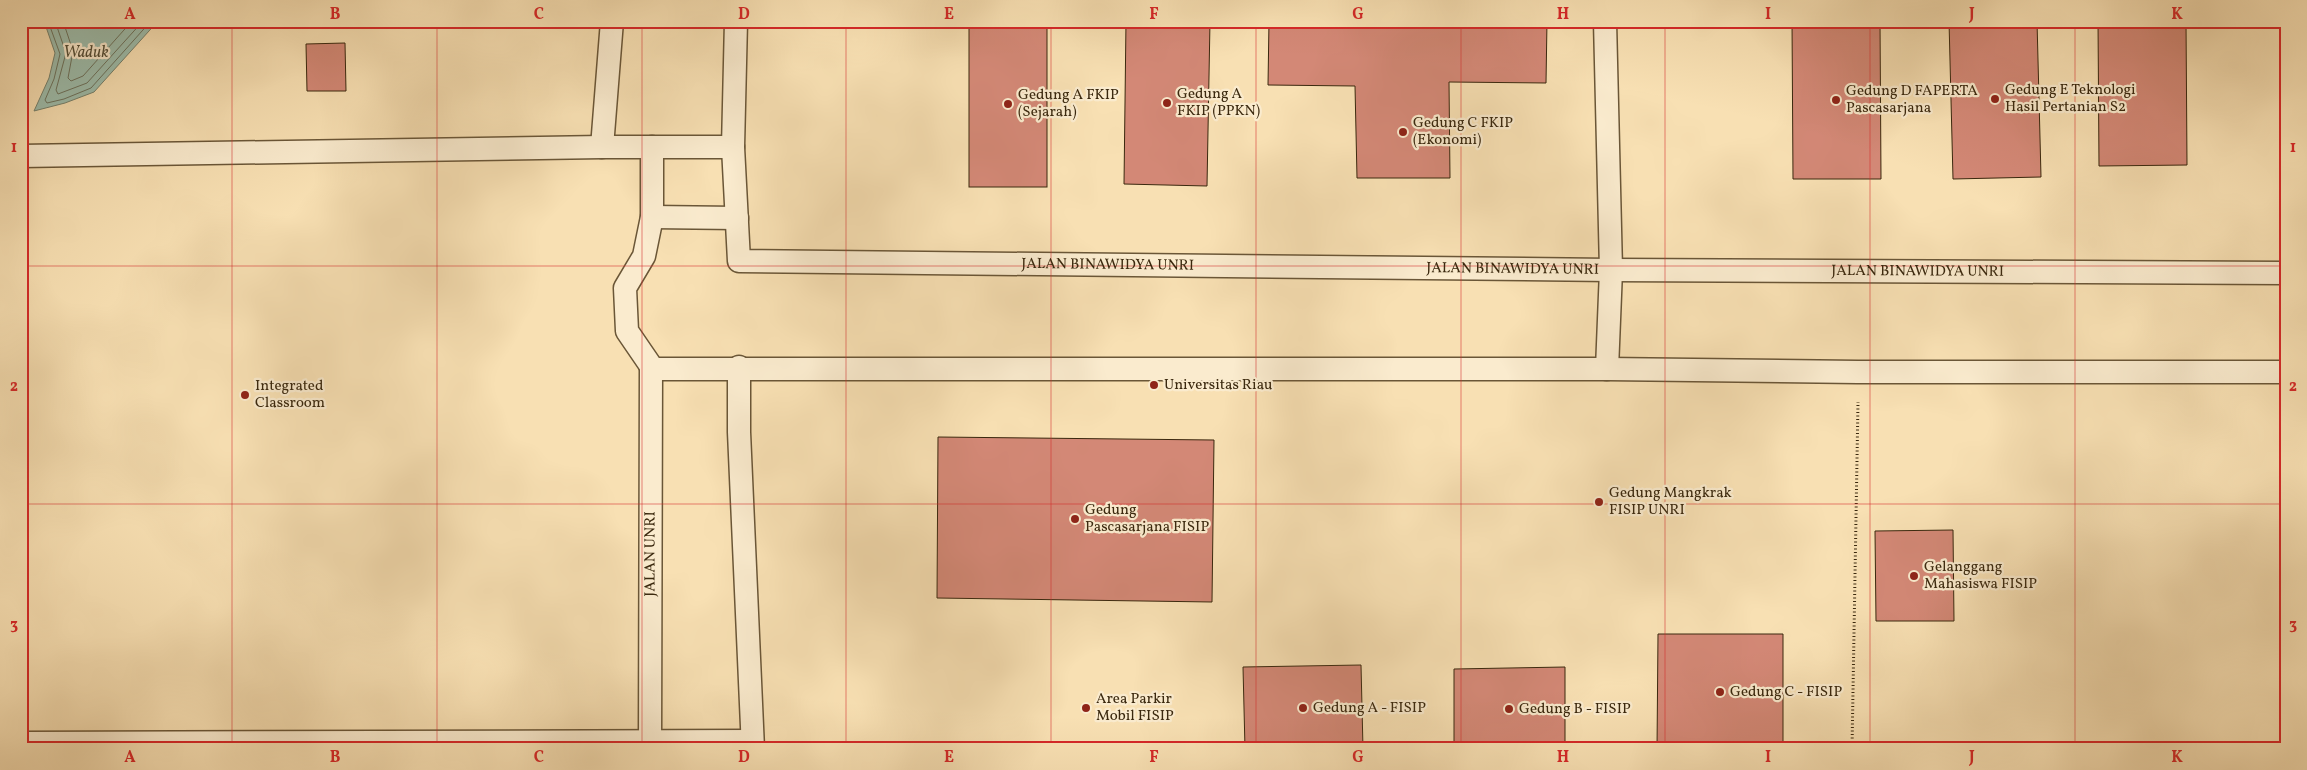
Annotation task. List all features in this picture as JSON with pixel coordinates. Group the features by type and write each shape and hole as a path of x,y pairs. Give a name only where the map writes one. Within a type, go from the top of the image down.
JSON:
{"lane":[{"path":"602,147 612,21"},
{"path":"652,217 737,218 733,147 736,21"},
{"path":"1605,21 1611,270 1607,369"},
{"path":"21,156 602,147 733,147"},
{"path":"652,147 652,217 644,256 625,288 628,331 653,369 738,367 2286,372"},
{"name":"JALAN BINAWIDYA UNRI","path":"737,218 738,261 1611,270 2286,273"},
{"name":"JALAN UNRI","path":"650,745 651,367"},
{"path":"21,743 752,745 738,432 738,367"}],"path":[{"path":"1852,749 1858,372"}],"water":[{"name":"Waduk","path":"44,21 158,21 94,92 65,103 34,111 49,78 55,53"}],"building":[{"name":"Gedung A FKIP (Sejarah)","path":"969,21 1047,21 1047,187 969,187"},
{"name":"Gedung A FKIP (PPKN)","path":"1126,21 1210,21 1207,186 1124,184"},
{"name":"Gedung C FKIP (Ekonomi)","path":"1269,21 1547,21 1546,83 1449,82 1450,178 1357,178 1355,86 1268,85"},
{"name":"Gedung D FAPERTA Pascasarjana","path":"1792,21 1880,21 1881,179 1793,179"},
{"name":"Gedung E Teknologi Hasil Pertanian S2","path":"1949,21 2037,21 2041,177 1953,179"},
{"path":"2098,21 2186,21 2187,165 2099,166"},
{"path":"345,43 346,91 307,91 306,44"},
{"name":"Gedung Pascasarjana FISIP","path":"938,437 1214,440 1212,602 937,598"},
{"name":"Gelanggang Mahasiswa FISIP","path":"1953,530 1954,621 1876,621 1875,531"},
{"name":"Gedung C - FISIP","path":"1658,634 1783,634 1783,749 1657,749"},
{"name":"Gedung A - FISIP","path":"1361,665 1363,749 1245,749 1243,667"},
{"name":"Gedung B - FISIP","path":"1565,667 1565,749 1454,749 1454,669"}],"place":[{"name":"Gedung E Teknologi Hasil Pertanian S2","path":"1995,99"},
{"name":"Gedung D FAPERTA Pascasarjana","path":"1836,100"},
{"name":"Gedung A FKIP (PPKN)","path":"1167,103"},
{"name":"Gedung A FKIP (Sejarah)","path":"1008,104"},
{"name":"Gedung C FKIP (Ekonomi)","path":"1403,132"},
{"name":"Universitas Riau","path":"1154,385"},
{"name":"Integrated Classroom","path":"245,395"},
{"name":"Gedung Mangkrak FISIP UNRI","path":"1599,502"},
{"name":"Gedung Pascasarjana FISIP","path":"1075,519"},
{"name":"Gelanggang Mahasiswa FISIP","path":"1914,576"},
{"name":"Gedung C - FISIP","path":"1720,692"},
{"name":"Area Parkir Mobil FISIP","path":"1086,708"},
{"name":"Gedung A - FISIP","path":"1303,708"},
{"name":"Gedung B - FISIP","path":"1509,709"}]}
